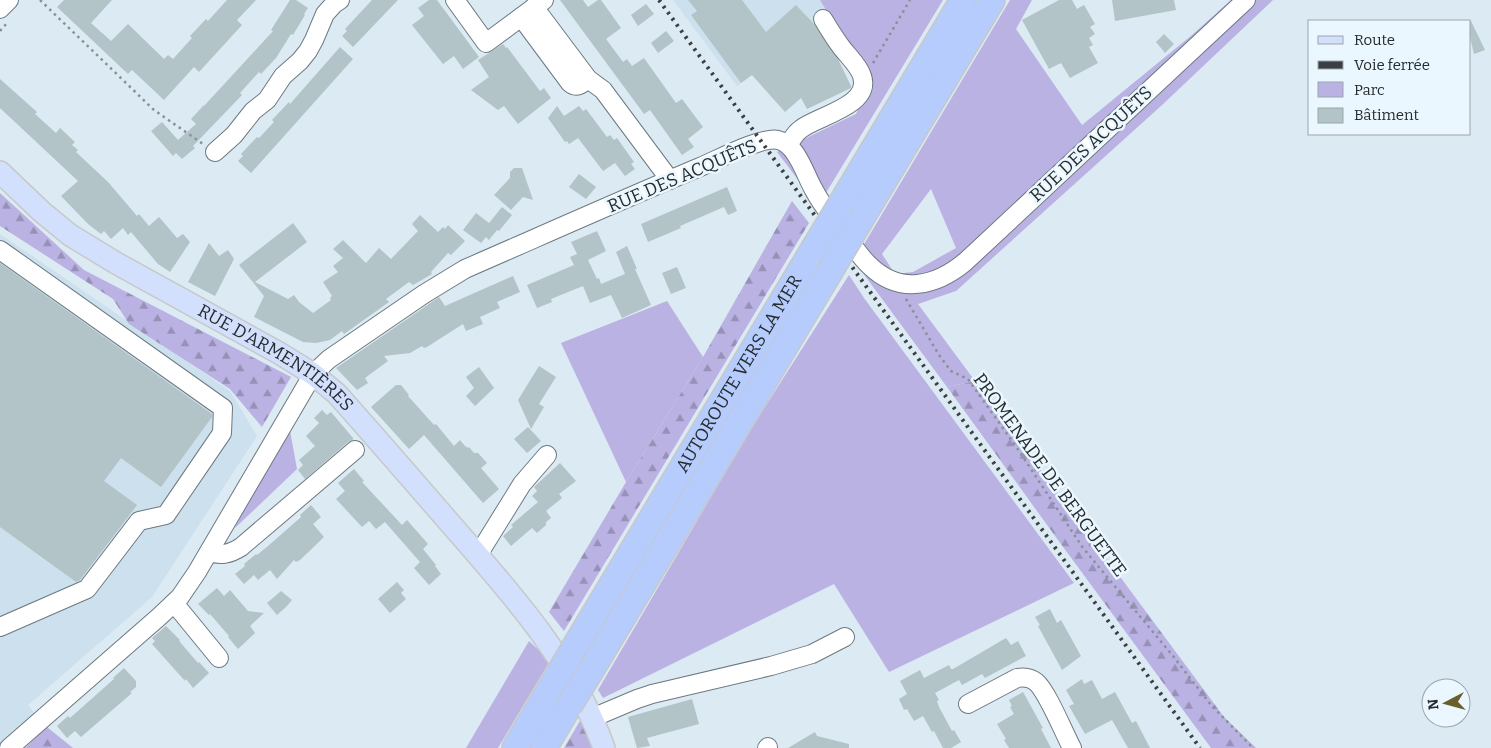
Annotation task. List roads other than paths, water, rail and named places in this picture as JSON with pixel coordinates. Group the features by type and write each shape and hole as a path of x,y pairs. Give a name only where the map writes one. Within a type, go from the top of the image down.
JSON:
{"highway":[{"name":"AUTOROUTE VERS LA MER","path":"515,748 963,0"},
{"path":"544,748 992,0"}],"main road":[{"name":"RUE D'ARMENTIÈRES","path":"0,172 51,220 79,240 116,263 279,353 313,374 337,394 510,591 561,663 596,716 614,748"},
{"name":"RUE D'ARMENTIÈRES","path":"596,716 604,748"}],"street":[{"path":"0,9 9,0"},
{"path":"215,152 234,135 252,112 266,100 283,76 300,61 314,40 325,14 340,0"},
{"path":"455,0 486,43 533,8 588,79 603,90 670,180"},
{"name":"RUE DES ACQUÊTS","path":"9,748 174,603 192,580 209,552 313,374 329,359 424,294 465,269 670,180 761,142 774,139 789,144 796,153 818,197 863,259 876,272 893,281 912,284 927,283 944,277 965,262 1246,0"},
{"path":"789,144 802,128 854,101 861,93 863,79 859,70 823,20"},
{"path":"0,250 223,408 222,432 166,515 139,521 87,589 0,627"},
{"path":"209,552 222,554 241,547 355,450"},
{"path":"478,555 522,484 548,455"},
{"path":"174,603 219,658"},
{"path":"596,716 652,694 771,666 812,654 845,637"},
{"path":"968,704 1017,678 1031,679 1043,691 1072,748"}],"railway":[{"path":"659,0 1200,748"}]}
